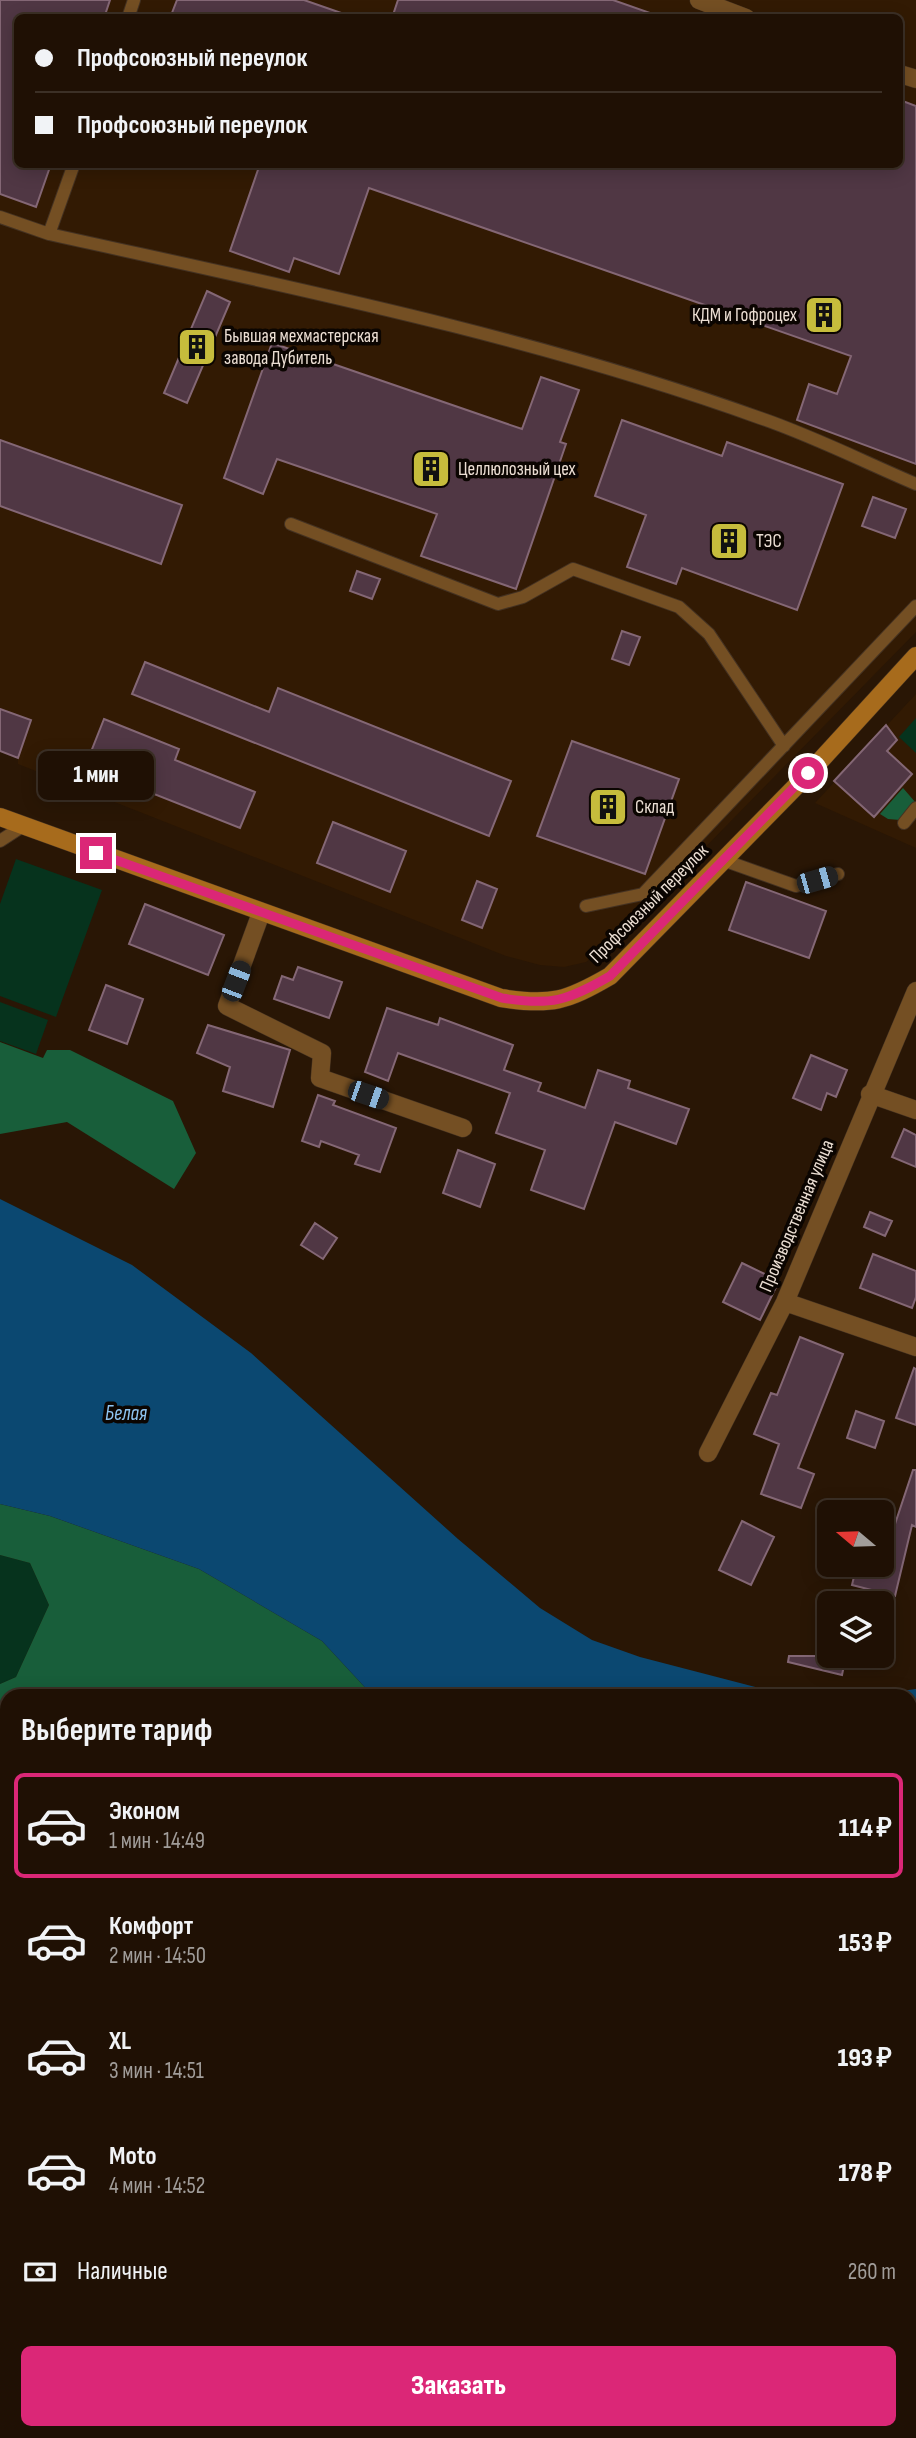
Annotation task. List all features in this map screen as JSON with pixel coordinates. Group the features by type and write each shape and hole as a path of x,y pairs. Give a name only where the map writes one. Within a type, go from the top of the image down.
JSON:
{"main road":[{"name":"Профсоюзный переулок","path":"0,817 502,998 537,1004 574,997 610,976 916,656"}],"street":[{"path":"699,0 736,14"},
{"path":"261,913 227,1006 322,1053 320,1079 463,1128"},
{"name":"Производственная улица","path":"708,1453 785,1302 870,1094 916,991"},
{"path":"870,1094 916,1110"},
{"path":"785,1302 916,1347"}],"lane":[{"path":"49,234 73,168"},
{"path":"0,217 49,234 422,318 552,352 761,418 916,484"},
{"path":"291,524 498,604 523,597 573,569 679,607 709,634 784,746"},
{"path":"586,906 643,894 916,606"},
{"path":"904,823 916,808"},
{"path":"0,841 23,826"},
{"path":"723,860 796,886 838,874"}],"shaded area":[{"path":"0,0 916,0 916,632 630,924 586,962 564,967 540,965 506,956 18,764 18,758 0,751"},
{"path":"916,694 916,848 815,803"}],"green space":[{"path":"916,718 916,753 899,737"},
{"path":"903,788 916,803 900,820 888,819 880,814"},
{"path":"16,859 102,890 56,1017 0,996 0,904"},
{"path":"0,1002 48,1020 36,1054 0,1041"},
{"path":"0,1042 43,1058 47,1050 70,1050 173,1101 196,1153 174,1189 67,1122 0,1134"},
{"path":"0,1504 50,1516 199,1569 322,1641 367,1689 0,1689 0,1684 16,1677 49,1605 30,1563 0,1555"},
{"path":"0,1555 30,1563 49,1605 16,1677 0,1684"}],"water":[{"name":"Белая","path":"0,1199 132,1265 251,1353 458,1539 540,1608 592,1640 640,1657 763,1689 367,1689 322,1641 199,1569 50,1516 0,1504"}],"building":[{"path":"0,0 110,0 105,14 14,14 14,168 50,168 36,207 0,194"},
{"path":"177,0 304,0 344,14 172,14"},
{"path":"398,0 613,0 653,14 393,14"},
{"name":"КДМ и Гофроцех","path":"903,101 916,106 916,464 797,420 809,384 837,394 851,356 369,188 339,274 294,258 289,272 230,251 259,168 903,168"},
{"name":"Бывшая мехмастерская завода Дубитель","path":"207,291 230,302 187,403 164,393"},
{"name":"Целлюлозный цех","path":"272,343 522,429 541,377 579,390 560,442 566,444 516,589 421,556 437,514 277,459 263,494 224,478"},
{"name":"ТЭС","path":"622,420 722,456 727,442 843,484 797,610 682,568 676,584 627,567 646,515 595,496"},
{"path":"0,440 182,505 161,564 0,506"},
{"path":"873,497 906,509 895,538 862,526"},
{"path":"357,571 380,579 372,599 350,591"},
{"path":"622,631 640,637 629,665 612,659"},
{"path":"145,662 269,712 278,688 511,781 489,836 132,694"},
{"path":"0,709 31,720 18,758 0,751"},
{"path":"104,719 179,749 175,760 255,792 240,828 134,786 130,797 81,777"},
{"path":"886,725 897,740 887,751 912,774 874,817 834,781"},
{"name":"Склад","path":"572,741 679,779 645,874 537,836"},
{"path":"333,822 406,851 390,892 317,863"},
{"path":"477,881 497,889 482,928 462,920"},
{"path":"746,882 826,911 809,958 729,930"},
{"path":"145,904 224,935 208,975 129,944"},
{"path":"298,967 342,982 329,1018 274,999 282,976 293,980"},
{"path":"106,985 143,999 127,1044 89,1030"},
{"path":"387,1008 438,1025 440,1018 513,1045 504,1070 541,1083 538,1091 585,1108 598,1070 630,1081 628,1088 689,1109 676,1144 615,1122 584,1209 531,1190 545,1150 496,1133 510,1093 398,1053 388,1081 365,1072"},
{"path":"208,1025 290,1050 273,1107 223,1091 230,1067 197,1053"},
{"path":"811,1055 847,1070 836,1097 827,1093 821,1110 793,1098"},
{"path":"318,1095 335,1101 333,1105 396,1128 380,1172 355,1164 359,1155 321,1141 319,1147 302,1141"},
{"path":"904,1129 916,1135 916,1167 892,1157"},
{"path":"458,1150 495,1164 480,1207 443,1193"},
{"path":"870,1212 892,1221 885,1236 864,1227"},
{"path":"315,1223 337,1238 323,1259 301,1245"},
{"path":"873,1254 916,1271 916,1297 912,1308 860,1288"},
{"path":"742,1263 779,1281 760,1320 723,1302"},
{"path":"800,1337 843,1354 798,1468 814,1474 801,1508 761,1494 779,1444 754,1434 771,1393 777,1395"},
{"path":"914,1368 916,1369 916,1425 896,1418"},
{"path":"856,1411 884,1421 875,1448 847,1438"},
{"path":"913,1470 916,1470 916,1527 912,1525 895,1596 894,1591 875,1591 852,1585 854,1577 894,1577 894,1527"},
{"path":"742,1521 774,1537 751,1585 719,1570"},
{"path":"789,1656 817,1656 817,1668 843,1668 842,1675 788,1662"}],"place":[{"name":"КДМ и Гофроцех","path":"824,315"},
{"name":"Бывшая мехмастерская завода Дубитель","path":"197,347"},
{"name":"Целлюлозный цех","path":"431,469"},
{"name":"ТЭС","path":"729,541"},
{"name":"Склад","path":"608,807"}],"route":[{"path":"96,853 502,998 537,1004 574,997 610,976 808,773"}]}
